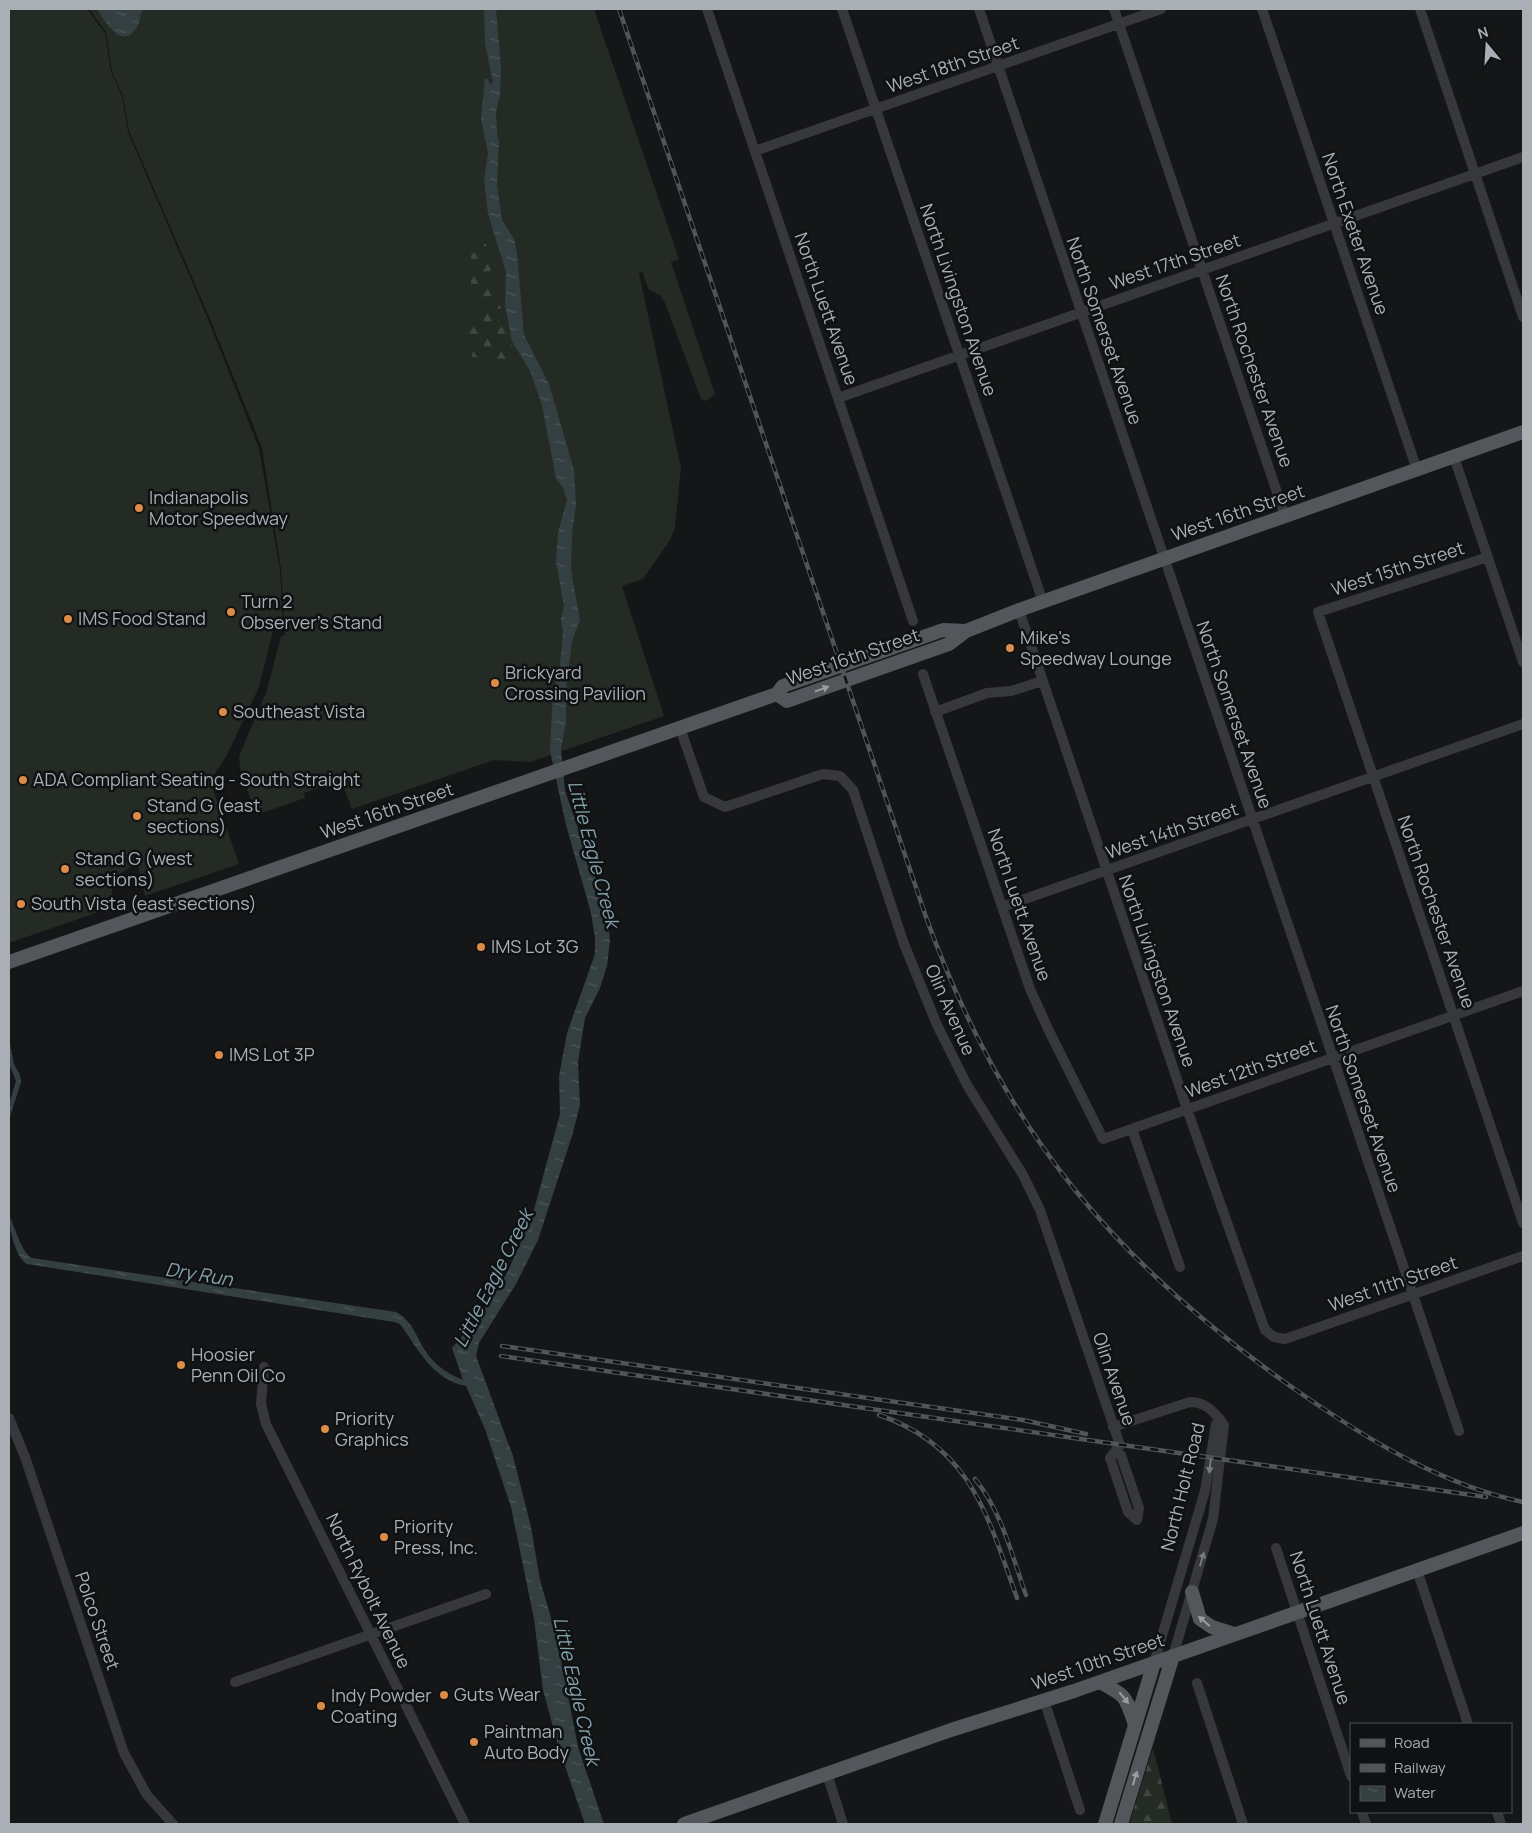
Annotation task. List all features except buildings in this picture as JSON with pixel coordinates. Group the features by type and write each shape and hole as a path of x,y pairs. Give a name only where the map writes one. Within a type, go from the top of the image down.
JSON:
{"main road":[{"name":"West 16th Street","path":"9,962 579,765 777,694 783,686 935,632 948,629 966,631 1019,610 1523,432"},
{"name":"West 10th Street","path":"684,1824 951,1730 1100,1682 1523,1533"},
{"path":"1192,1592 1200,1619 1212,1627 1234,1634"},
{"name":"North Holt Road","path":"1121,1824 1173,1656"},
{"name":"North Holt Road","path":"1105,1824 1154,1663"},
{"path":"1100,1682 1124,1696 1130,1706 1135,1725"}],"street":[{"name":"North Luett Avenue","path":"707,9 913,621"},
{"name":"North Livingston Avenue","path":"842,9 1043,602"},
{"name":"North Somerset Avenue","path":"979,9 1459,1431"},
{"name":"North Rochester Avenue","path":"1114,9 1286,516"},
{"name":"West 18th Street","path":"755,151 1161,9"},
{"name":"North Exeter Avenue","path":"1262,9 1417,470"},
{"path":"1420,9 1523,317"},
{"name":"West 17th Street","path":"838,398 1523,157"},
{"path":"1454,457 1523,662"},
{"name":"West 15th Street","path":"1318,612 1488,557"},
{"name":"North Livingston Avenue","path":"1019,610 1261,1324 1266,1332 1274,1337"},
{"name":"North Rochester Avenue","path":"1318,612 1523,1223"},
{"name":"North Luett Avenue","path":"923,674 934,712 1042,1016 1103,1138"},
{"path":"934,712 987,693 1011,691 1042,681"},
{"name":"West 14th Street","path":"1002,907 1523,724"},
{"name":"Olin Avenue","path":"680,728 704,797 725,807 823,774 840,776 850,785 911,962 937,1025 968,1085 1036,1199 1120,1445 1110,1458 1128,1512 1137,1520 1139,1508 1121,1455 1115,1453"},
{"name":"West 12th Street","path":"1103,1138 1523,991"},
{"path":"1132,1129 1180,1266"},
{"name":"West 11th Street","path":"1274,1337 1286,1339 1523,1256"},
{"name":"North Rybolt Avenue","path":"264,1367 261,1404 266,1424 465,1824"},
{"path":"1113,1427 1190,1402 1205,1405 1220,1419"},
{"name":"Polco Street","path":"9,1418 24,1453 124,1753 143,1789 172,1824"},
{"name":"North Holt Road","path":"1154,1663 1203,1500 1210,1469 1216,1424 1220,1419 1224,1425 1213,1519 1173,1656"},
{"name":"North Luett Avenue","path":"1276,1548 1350,1773"},
{"path":"1417,1570 1468,1723"},
{"path":"236,1682 486,1594"},
{"path":"1197,1683 1243,1824"},
{"path":"1044,1700 1080,1810"},
{"path":"827,1774 843,1824"}],"green space":[{"name":"Indianapolis Motor Speedway","path":"9,9 87,9 105,33 111,72 122,96 128,132 208,319 259,448 280,569 283,624 274,627 259,687 227,755 210,781 239,864 145,896 137,862 110,881 113,885 110,908 9,943"},
{"path":"89,9 594,9 679,259 671,262 715,394 706,401 701,399 665,303 661,296 649,290 642,272 639,273 681,468 675,528 670,540 643,579 622,586 664,716 530,762 494,760 352,809 341,780 304,793 305,798 256,815 240,769 239,756 267,690 281,636 285,635 281,569 262,448 210,319 129,131 123,96 112,72 106,32"},
{"path":"479,243 486,244 491,269 486,286 503,312 517,364 493,372 491,359 472,357 467,324 481,308 471,294 471,254 476,252"},
{"path":"1153,1748 1172,1824 1129,1824"}],"water":[{"path":"97,9 144,9 137,27 131,34 126,36 114,32"},
{"path":"484,9 496,9 501,68 500,95 496,112 499,141 497,185 502,220 514,239 517,253 524,335 549,384 574,470 576,505 572,533 571,570 580,620 572,641 566,690 566,722 561,749 565,791 606,907 610,940 607,966 600,988 585,1018 578,1062 580,1105 572,1136 538,1240 516,1284 479,1343 476,1356 513,1456 531,1527 540,1580 556,1635 578,1747 604,1824 585,1824 559,1749 543,1690 534,1619 511,1507 485,1429 466,1386 444,1377 435,1370 420,1353 400,1324 27,1264 16,1249 9,1221 9,1215 21,1245 32,1258 396,1312 402,1315 410,1324 433,1361 447,1372 463,1380 452,1348 479,1316 507,1273 532,1217 560,1114 559,1076 567,1033 595,954 595,938 591,913 566,825 550,751 553,690 559,676 563,632 561,619 564,606 556,562 558,533 567,500 563,488 556,478 542,405 530,371 512,341 505,305 506,272 488,214 484,180 488,153 481,119 485,79 487,78 491,85 493,82 485,44"},
{"path":"9,1039 14,1064 20,1075 21,1082 9,1120 9,1104 16,1081 9,1064"}],"railway":[{"path":"619,9 926,917 957,995 992,1066 1032,1131 1076,1191 1125,1247 1180,1300 1241,1350 1359,1432 1438,1474 1494,1495 1523,1502"},
{"path":"502,1346 1023,1420 1086,1434"},
{"path":"501,1356 1486,1497"},
{"path":"879,1415 910,1428 935,1445 955,1465 972,1488 985,1513 1017,1598"},
{"path":"975,1479 999,1520 1026,1595"}],"place":[{"name":"Indianapolis Motor Speedway","path":"139,508"},
{"name":"Turn 2 Observer's Stand","path":"231,612"},
{"name":"IMS Food Stand","path":"68,619"},
{"name":"Mike's Speedway Lounge","path":"1010,648"},
{"name":"Brickyard Crossing Pavilion","path":"495,683"},
{"name":"Southeast Vista","path":"223,712"},
{"name":"ADA Compliant Seating - South Straight","path":"23,780"},
{"name":"Stand G (east sections)","path":"137,816"},
{"name":"Stand G (west sections)","path":"65,869"},
{"name":"South Vista (east sections)","path":"21,904"},
{"name":"IMS Lot 3G","path":"481,947"},
{"name":"IMS Lot 3P","path":"219,1055"},
{"name":"Hoosier Penn Oil Co","path":"181,1365"},
{"name":"Priority Graphics","path":"325,1429"},
{"name":"Priority Press, Inc.","path":"384,1537"},
{"name":"Guts Wear","path":"444,1695"},
{"name":"Indy Powder Coating","path":"321,1706"},
{"name":"Paintman Auto Body","path":"474,1742"}],"water label":[{"name":"Little Eagle Creek","path":"594,854"},
{"name":"Dry Run","path":"199,1274"},
{"name":"Little Eagle Creek","path":"493,1278"},
{"name":"Little Eagle Creek","path":"577,1691"}]}
